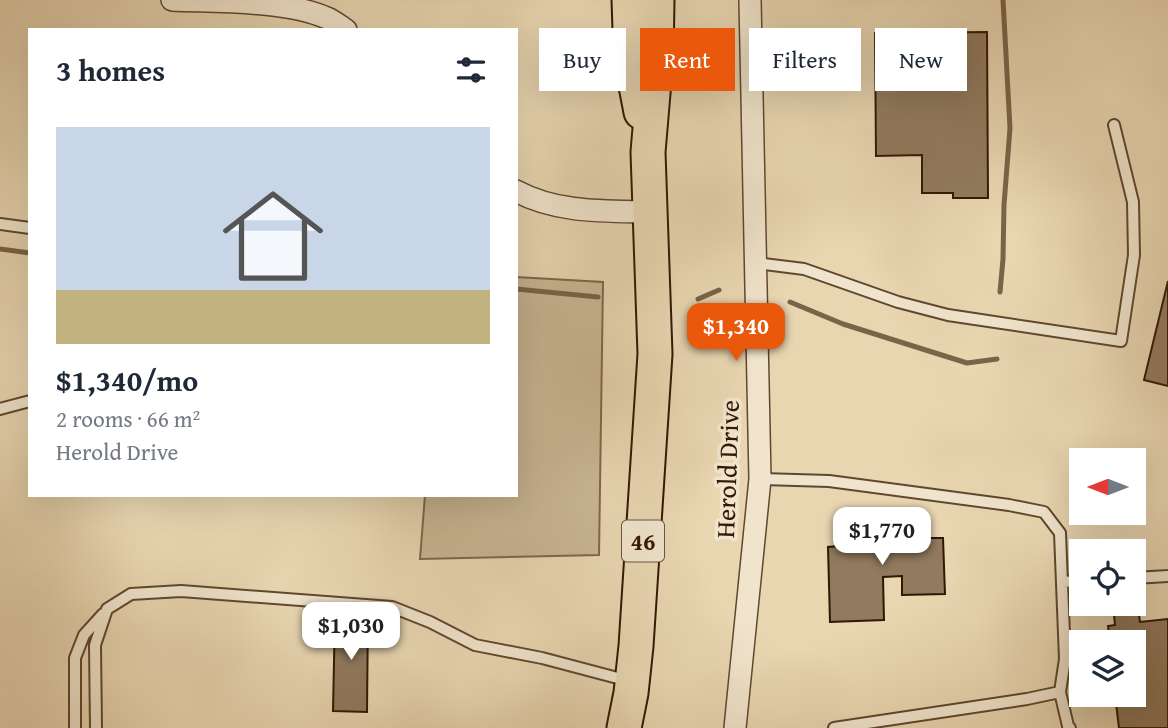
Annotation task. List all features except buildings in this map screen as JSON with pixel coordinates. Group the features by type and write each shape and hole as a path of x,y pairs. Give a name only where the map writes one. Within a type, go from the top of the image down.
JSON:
{"main road":[{"name":"46","path":"629,0 631,61 648,152"},
{"name":"46","path":"624,728 636,646 655,354 648,152 656,58 657,0"}],"street":[{"path":"172,0 279,4 327,18 342,28"},
{"name":"Herold Drive","path":"736,728 760,479 750,0"},
{"path":"520,196 565,208 649,212"}],"lane":[{"path":"755,262 804,270 898,302 948,315 1121,341 1134,255 1133,202 1114,125"},
{"path":"0,225 28,228"},
{"path":"0,409 28,402"},
{"path":"760,479 829,481 1044,512 1060,533 1065,659 1060,692 1070,728"},
{"path":"1146,577 1168,576"},
{"path":"1062,582 1069,582"},
{"path":"75,728 75,658 84,635 107,609 131,594 181,592 392,607 430,622 475,645 542,658 632,682"},
{"path":"96,728 94,645 107,609"},
{"path":"834,728 1060,692"}],"shaded area":[{"path":"518,277 603,282 599,555 420,559 425,497 518,497"}],"waterway":[{"path":"1000,292 1010,128 1003,0"},
{"path":"0,249 28,253"},
{"path":"518,289 598,297"},
{"path":"698,299 719,290"},
{"path":"790,302 843,324 967,363 997,359"}]}
